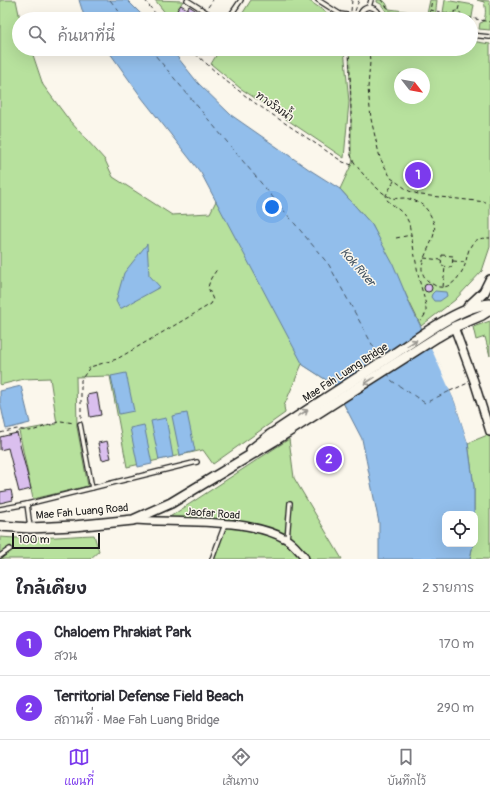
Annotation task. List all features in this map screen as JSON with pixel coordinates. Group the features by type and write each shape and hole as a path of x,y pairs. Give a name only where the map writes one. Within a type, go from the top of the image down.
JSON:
{"street":[{"path":"435,333 481,295 490,280"},
{"path":"462,311 479,305 490,304"},
{"path":"435,333 454,327 490,310"},
{"path":"454,327 474,381 490,432"},
{"name":"Mae Fah Luang Bridge","path":"272,438 435,333"},
{"name":"Mae Fah Luang Road","path":"0,526 30,528 74,526 133,520 171,503 272,438"},
{"name":"Jaofar Road","path":"133,520 226,523 260,530 275,534 287,540 304,556 305,559"}],"lane":[{"path":"187,0 206,12"},
{"path":"233,12 241,0"},
{"path":"318,0 337,12"},
{"path":"369,7 371,0"},
{"path":"361,12 362,10 369,7 378,12"},
{"path":"478,35 490,38"},
{"path":"80,424 92,488"},
{"path":"0,509 27,504 197,462"},
{"path":"287,540 290,503"},
{"path":"27,504 30,528"},
{"path":"212,559 226,523"},
{"path":"0,556 10,549"}],"path":[{"path":"145,0 154,12"},
{"path":"208,7 213,0"},
{"path":"351,10 352,0"},
{"path":"355,12 359,0"},
{"path":"380,0 391,12"},
{"path":"432,0 430,10 442,12"},
{"path":"454,12 458,11 460,3"},
{"path":"478,20 490,22"},
{"name":"ทางริมน้ำ","path":"198,56 226,81 255,102 343,162 356,166"},
{"path":"349,56 351,155 353,161 356,166 386,195 393,198 406,199 420,203 427,208 434,222 434,232 421,266 423,276 430,283 438,287 452,284 456,280 465,262 468,248 471,244 483,238 490,238"},
{"path":"369,56 370,77 368,88 371,119 380,158 391,178 410,191 421,195 486,202"},
{"path":"394,180 386,195 387,200 405,215 409,223 426,305 426,313 421,321"},
{"path":"396,238 412,235"},
{"path":"442,255 452,256 452,267 441,266 442,260 442,255"},
{"path":"424,258 442,260"},
{"path":"452,261 465,262"},
{"path":"443,287 445,266"},
{"path":"0,433 17,429 29,431 35,430 61,421 80,424 81,380 90,367 117,359 211,304 213,300 208,287 211,278 218,268"},
{"path":"450,391 474,381"}],"green space":[{"path":"0,0 16,0 19,12 12,12 12,56 33,56 43,85 69,120 105,160 113,177 172,215 210,213 216,201 239,236 292,290 347,410 334,385 302,364 284,406 285,413 213,464 203,450 127,467 110,376 76,377 77,427 88,486 33,499 19,431 57,424 50,378 24,379 0,385"},
{"path":"155,0 183,1 177,12 164,12"},
{"path":"251,0 308,0 326,12 243,12"},
{"path":"377,0 383,0 389,9 412,12 387,12 381,4 377,2"},
{"path":"430,0 437,0 436,12 427,12"},
{"path":"445,0 474,5 473,12 443,12"},
{"path":"477,0 490,1 490,30 479,29 480,23 484,20 485,10 484,2"},
{"path":"478,42 490,44 490,247 482,271 455,300 421,326 372,225 340,189 353,161 351,155 349,56 478,56"},
{"path":"216,56 345,56 349,102 344,158 240,88 211,64"},
{"path":"490,321 490,356 485,337 476,340 473,327"},
{"path":"490,434 490,559 470,559 472,547 478,547 478,511 474,511 474,487 468,443"},
{"path":"289,439 294,478 342,559 212,559 225,524 162,522"},
{"path":"94,535 99,551 90,559 0,559 0,537 36,538"}],"water":[{"path":"79,0 127,0 139,12 83,12"},
{"name":"Kok River","path":"112,56 177,56 198,83 231,115 340,189 372,225 393,264 411,307 440,365 455,402 468,443 474,487 474,511 442,511 442,547 472,547 470,559 379,559 379,523 362,439 334,385 303,365 201,173 142,98"},
{"path":"147,244 149,275 160,287 120,309 116,301 124,273"},
{"path":"435,291 446,292 447,296 440,301 434,301 431,297"},
{"path":"126,373 134,411 119,414 111,376"},
{"path":"21,386 30,423 6,429 0,402 0,391"},
{"path":"187,413 195,451 180,455 172,416"},
{"path":"166,418 173,457 159,460 151,421"},
{"path":"144,425 152,464 138,467 130,428"}],"pier":[{"path":"433,347 457,402 470,442 468,443 455,402 431,348"}],"building":[{"path":"181,5 187,9 189,6 198,12 180,12 177,10"},
{"path":"426,284 430,284 432,288 430,292 426,292 424,290 424,286"},
{"path":"97,393 101,415 90,417 87,395"},
{"path":"17,433 31,489 19,492 8,448 0,450 0,437"},
{"path":"107,441 111,458 102,460 98,443"},
{"path":"11,490 13,500 0,503 0,492"}],"ferry route":[{"path":"110,0 119,12"},
{"path":"156,56 329,265 380,359"},
{"path":"387,372 392,381 425,403 450,391"}],"place":[{"name":"Chaloem Phrakiat Park","path":"418,175"},
{"name":"Territorial Defense Field Beach","path":"329,459"}]}
